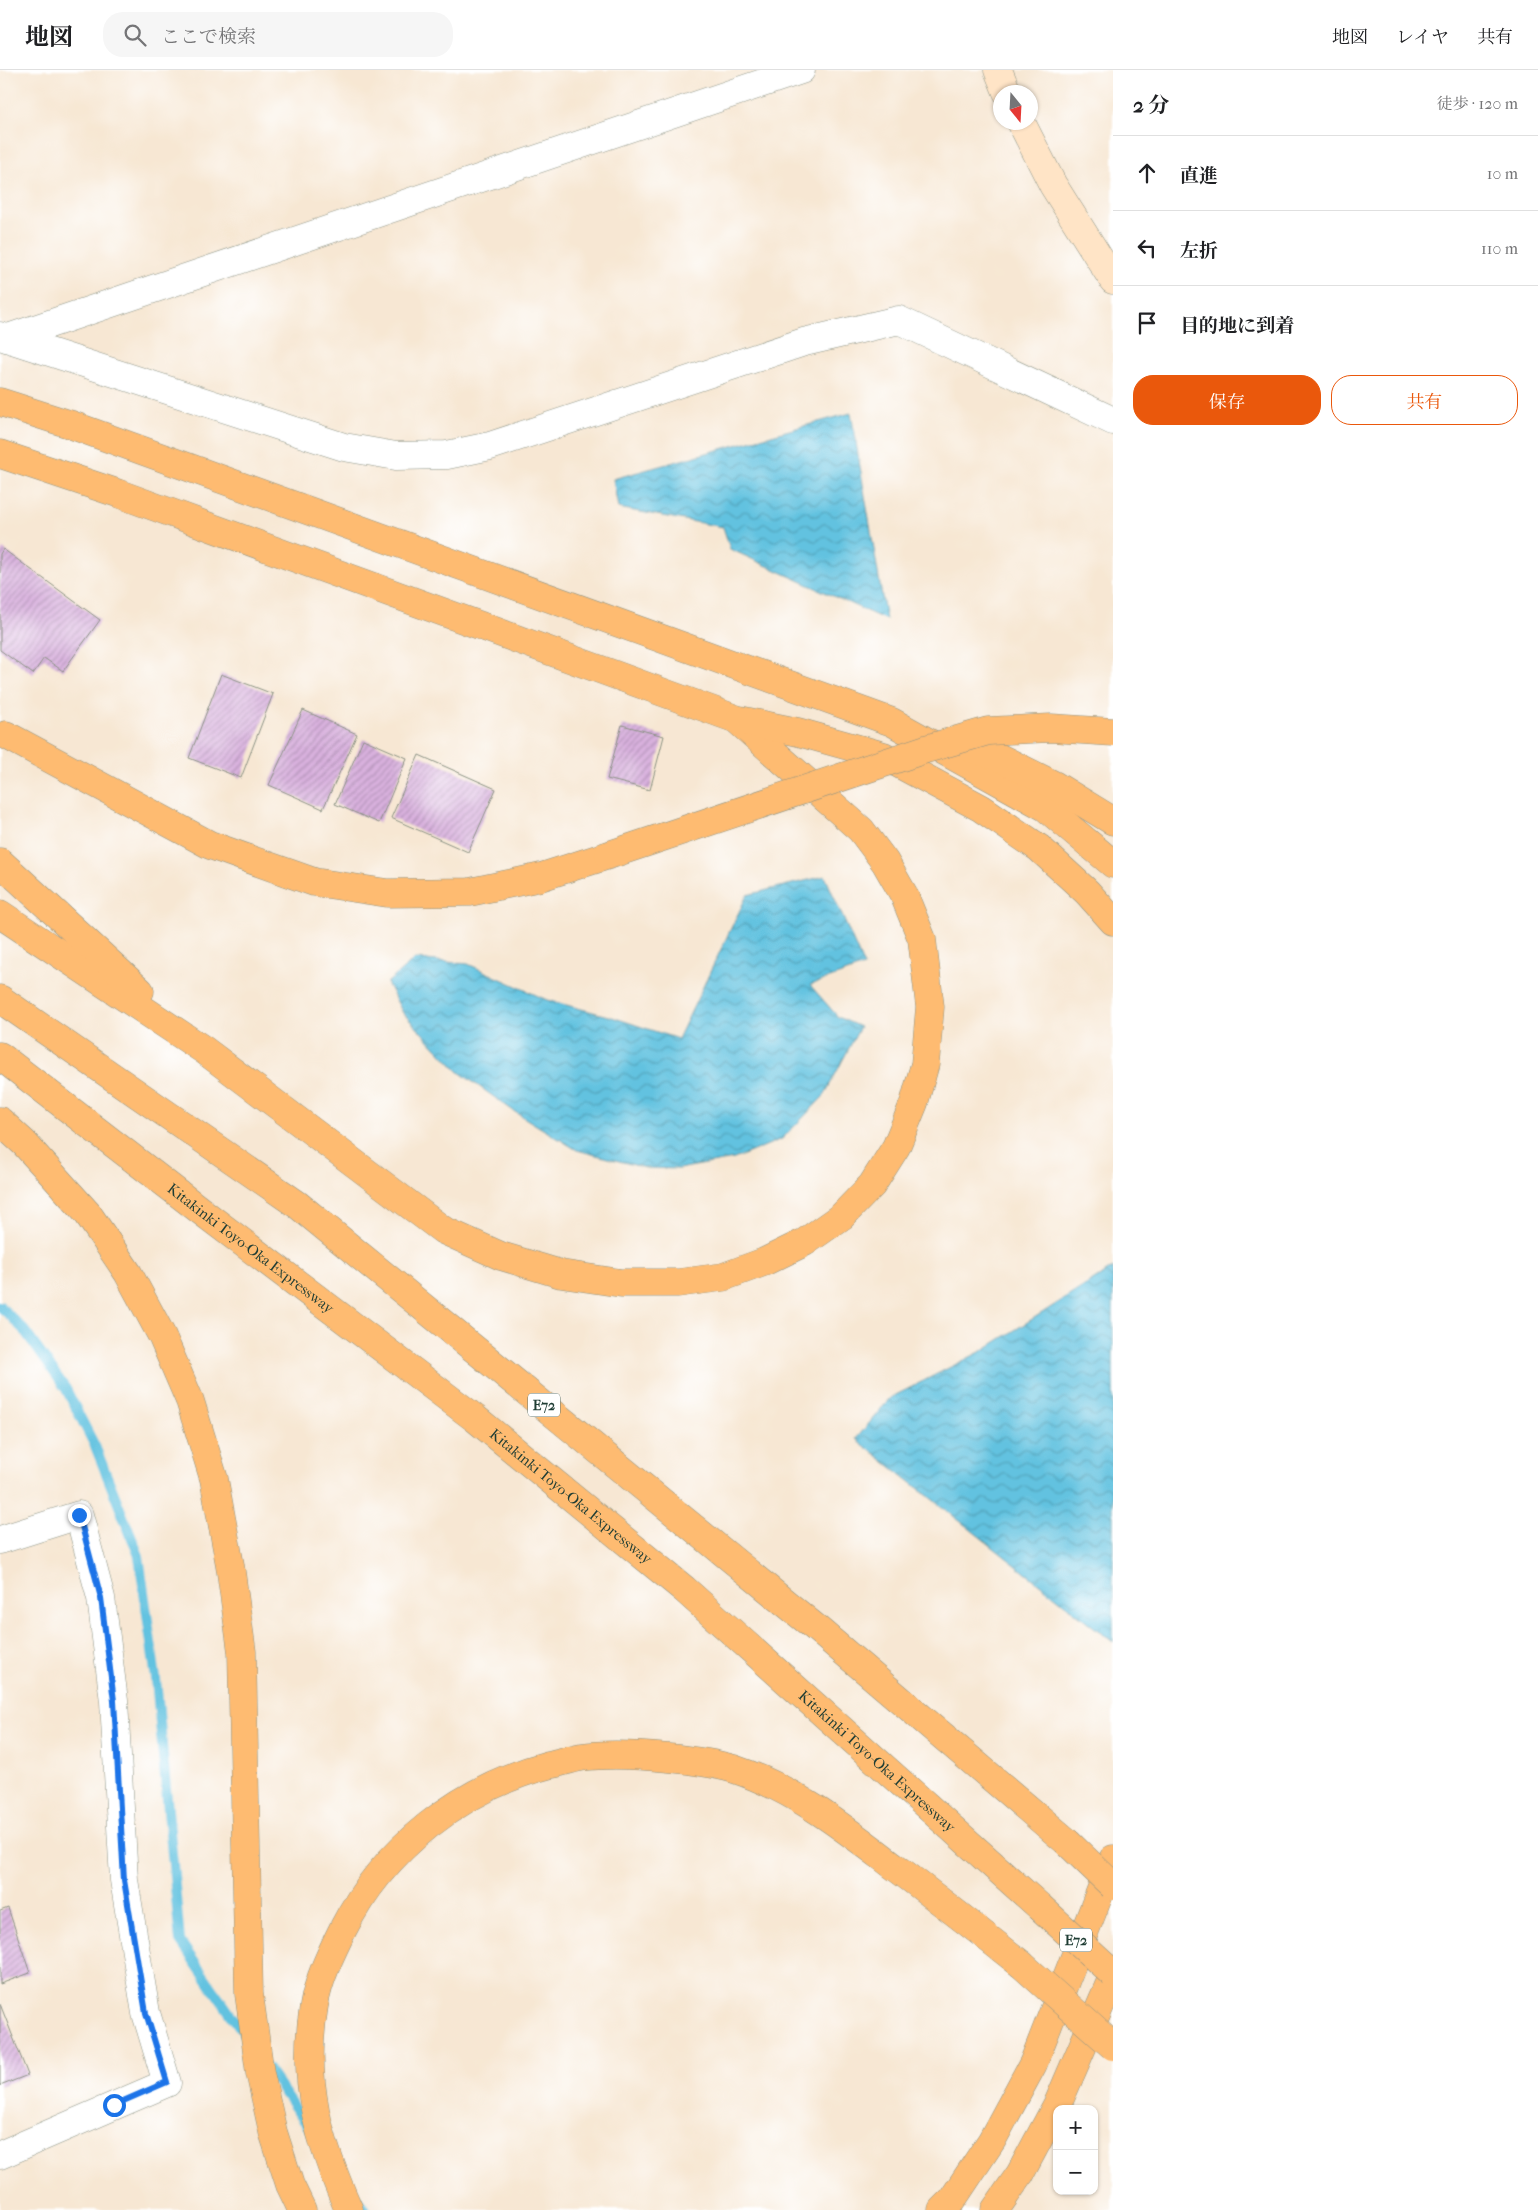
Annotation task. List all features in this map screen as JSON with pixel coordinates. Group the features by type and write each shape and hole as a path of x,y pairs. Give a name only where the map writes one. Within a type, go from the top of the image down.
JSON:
{"highway":[{"path":"0,402 69,424 892,722 998,757 1054,785 1113,821"},
{"path":"0,454 136,500 736,719 798,732 884,756 982,808 1038,848 1087,892 1113,921"},
{"path":"0,914 204,1050 443,1230 510,1258 561,1274 620,1283 678,1283 723,1277 764,1262 805,1242 842,1216 872,1185 896,1147 914,1103 925,1064 930,1007 922,939 904,895 885,862 862,830 736,719"},
{"path":"892,722 1045,807 1113,864"},
{"path":"6,735 210,845 314,882 387,893 470,892 542,877 926,749 988,731 1050,728 1113,732"},
{"path":"0,862 204,1050"},
{"name":"E72","path":"0,998 298,1205 808,1621 1066,1841 1113,1886"},
{"name":"Kitakinki Toyo-Oka Expressway","path":"0,1056 476,1419 684,1589 1040,1907 1113,1975"},
{"path":"0,1121 24,1143 88,1214 128,1272 162,1336 183,1385 214,1479 230,1565 242,1652 249,1994 260,2073 273,2132 290,2185 302,2210"},
{"path":"348,2210 330,2166 314,2113 310,2060 314,2005 330,1956 355,1906 384,1868 423,1828 476,1792 522,1772 580,1757 637,1755 690,1760 734,1769 779,1788 828,1815 1020,1964 1113,2046"},
{"path":"942,2210 952,2200 992,2140 1033,2064 1113,1859"},
{"path":"995,2210 1020,2174 1059,2101 1113,1975"}],"street":[{"path":"4,337 800,70"},
{"path":"998,70 1004,85"},
{"path":"1025,130 1054,185 1113,280"},
{"path":"4,337 344,447 396,456 447,455 490,446 804,342 899,320 1113,421"},
{"path":"0,1540 79,1515 101,1598 112,1682 124,1880 146,2013 167,2082 0,2155"}],"water":[{"path":"851,413 886,620 730,549 723,527 618,508 613,479"},
{"path":"825,876 864,966 810,985 838,1017 860,1027 824,1096 782,1139 734,1159 678,1169 646,1168 577,1150 515,1112 459,1072 403,1013 387,983 415,959 468,964 547,1000 612,1017 678,1039 747,895"},
{"path":"1113,1268 1113,1642 856,1439 890,1398 980,1352"}],"building":[{"path":"3,549 100,620 63,671 44,658 33,674 0,650 0,554"},
{"path":"221,674 273,694 241,778 189,758"},
{"path":"303,710 357,734 323,809 269,785"},
{"path":"622,725 664,736 650,790 607,779"},
{"path":"363,739 407,758 379,823 335,804"},
{"path":"419,755 496,789 468,852 391,818"},
{"path":"8,1908 30,1973 0,1984 0,1911"},
{"path":"0,2004 28,2075 0,2086"}],"waterway":[{"path":"0,1306 24,1330 66,1389 95,1446 139,1556 156,1679 180,1941 247,2038"},
{"path":"268,2069 311,2131"},
{"path":"354,2194 365,2210"}],"route":[{"path":"79,1515 101,1598 114,1701 124,1880 146,2013 167,2082 114,2105"}]}
